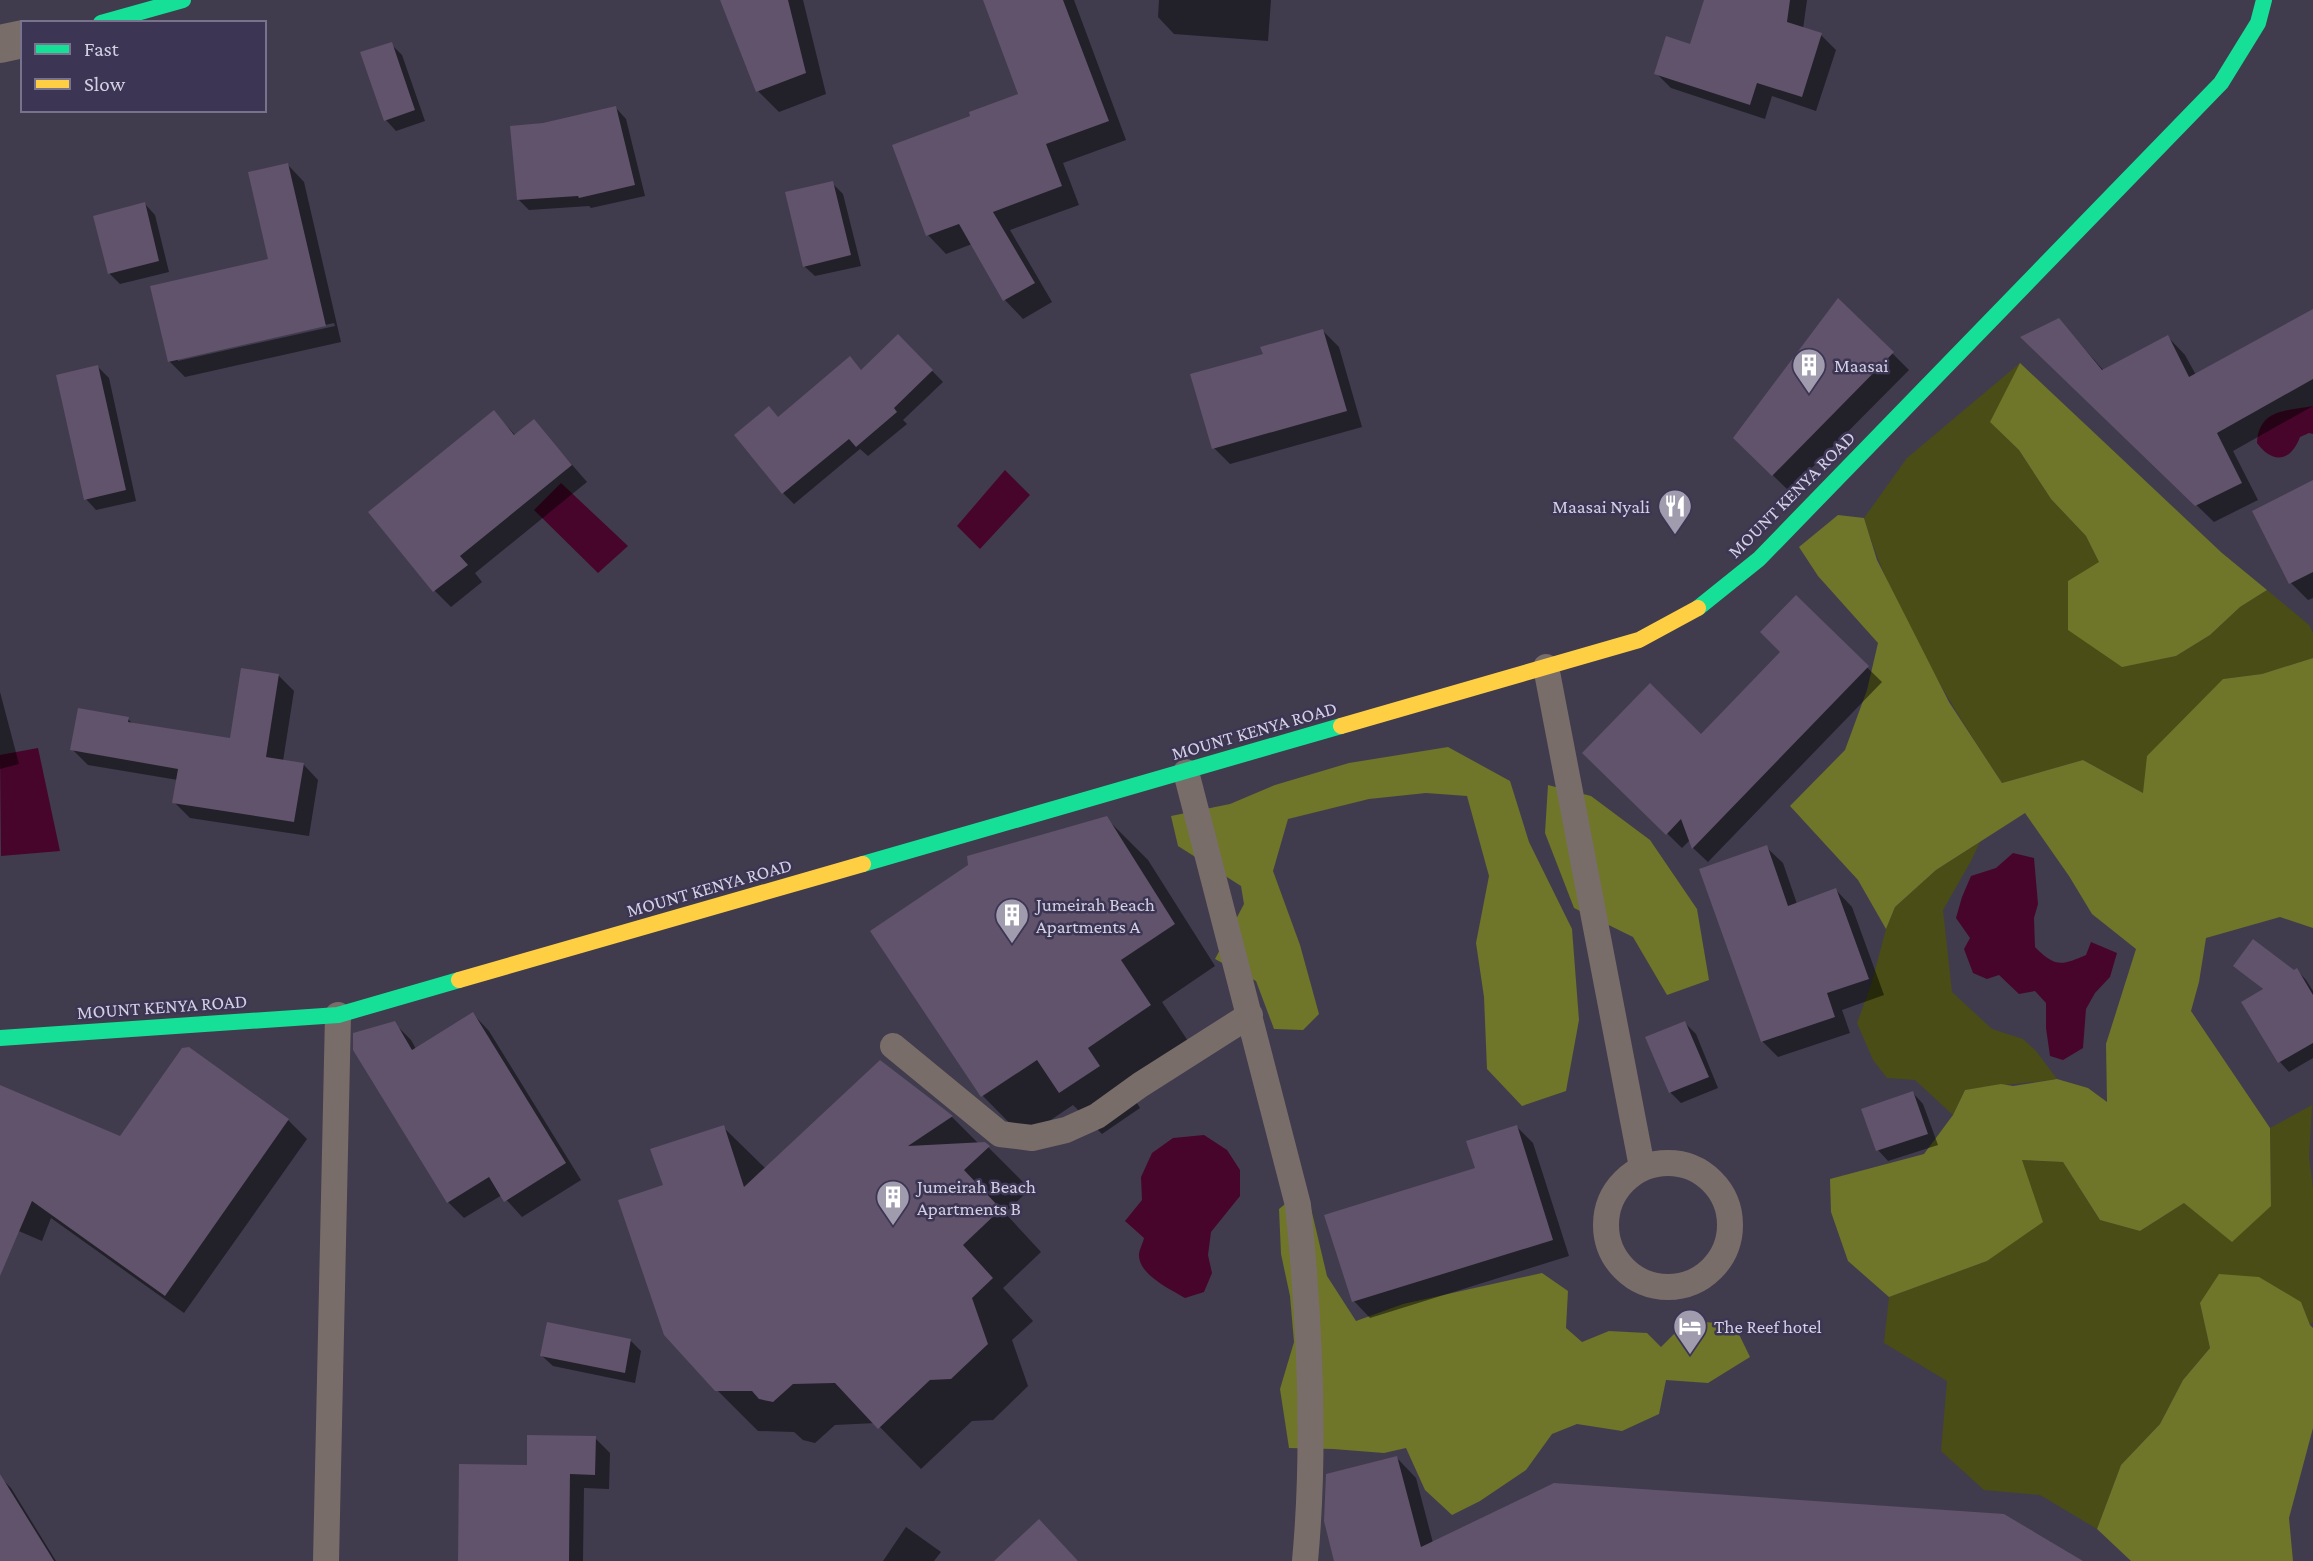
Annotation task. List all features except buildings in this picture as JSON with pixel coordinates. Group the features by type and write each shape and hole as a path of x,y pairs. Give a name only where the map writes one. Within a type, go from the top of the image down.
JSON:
{"main road":[{"path":"108,21 183,0"},
{"name":"MOUNT KENYA ROAD","path":"0,1038 338,1015 1639,640 1698,608 1759,559 2221,83 2258,23 2264,0"}],"street":[{"path":"0,44 21,39"}],"lane":[{"path":"1546,667 1642,1167"},
{"path":"1186,772 1300,1218 1311,1395 1305,1561"},
{"path":"326,1561 338,1015"},
{"path":"893,1046 1000,1134 1032,1138 1066,1130 1097,1116 1140,1085 1250,1015"},
{"path":"1677,1162 1699,1171 1710,1177 1729,1207 1729,1243 1710,1273 1678,1288 1642,1283 1615,1259 1605,1224 1615,1190 1642,1167 1677,1162"}],"green space":[{"path":"2020,363 1991,422 2019,450 2051,499 2086,536 2099,562 2122,666 2176,656 2210,635 2240,607 2267,590 2309,625 2313,633 2313,658 2262,674 2223,679 2143,793 2083,760 2002,783 1942,688 1906,621 1876,553 1864,518 1907,458"},
{"path":"2020,363 2222,553 2267,590 2240,607 2210,635 2176,656 2122,667 2068,630 2068,581 2099,562 2086,536 2051,499 2019,450 1990,422"},
{"path":"1838,515 1864,518 1877,560 1949,702 2002,783 2083,760 2143,793 2147,756 2223,679 2262,674 2313,658 2313,928 2280,917 2206,938 2191,1011 2270,1128 2271,1206 2232,1242 2184,1203 2140,1231 2100,1220 2063,1162 2022,1160 2043,1222 1987,1261 1889,1297 1848,1261 1831,1212 1830,1179 1924,1154 1953,1115 1965,1090 2057,1079 2088,1088 2107,1102 2106,1044 2136,949 2092,914 2025,813 1936,870 1895,907 1886,929 1858,880 1790,806 1845,750 1867,690 1878,643 1818,576 1799,547"},
{"path":"1448,747 1510,781 1529,842 1572,929 1579,1020 1566,1091 1522,1106 1487,1069 1484,997 1476,943 1489,876 1467,796 1426,793 1369,799 1288,819 1273,871 1300,945 1319,1014 1303,1030 1274,1029 1256,981 1215,959 1244,904 1241,886 1178,846 1171,816 1230,804 1275,785 1349,763"},
{"path":"1548,785 1591,796 1650,840 1697,909 1709,980 1667,995 1633,937 1574,908 1545,833"},
{"path":"1980,842 1943,910 1952,992 1992,1029 2023,1039 2036,1051 2057,1079 1965,1090 1953,1115 1915,1080 1887,1078 1873,1060 1857,1023 1895,907 1936,870"},
{"path":"2312,1105 2309,1157 2313,1189 2313,1322 2310,1325 2301,1302 2200,1303 2210,1348 2183,1380 2160,1424 2121,1465 2097,1529 2040,1495 1984,1490 1941,1451 1947,1381 1884,1343 1889,1297 1987,1261 2021,1160 2063,1162 2100,1220 2140,1231 2184,1203 2271,1206 2270,1128"},
{"path":"1306,1187 1327,1276 1356,1321 1403,1304 1542,1273 1568,1291 1566,1328 1582,1342 1609,1331 1647,1333 1661,1347 1687,1321 1734,1324 1750,1357 1708,1383 1666,1380 1659,1414 1622,1431 1577,1424 1552,1434 1526,1470 1480,1501 1452,1515 1425,1490 1406,1448 1384,1453 1289,1448 1280,1389 1294,1342 1290,1296 1281,1254 1279,1209"},
{"path":"2219,1274 2259,1277 2301,1302 2313,1328 2313,1428 2289,1518 2293,1561 2131,1561 2097,1529 2121,1465 2160,1424 2183,1380 2210,1348 2200,1303"}],"shaded area":[{"path":"2313,406 2313,434 2300,437 2292,451 2286,455 2275,457 2257,443 2259,432 2268,418 2284,411"},
{"path":"1005,470 1030,495 980,549 957,526"},
{"path":"561,483 628,546 598,573 534,510"},
{"path":"38,748 60,851 1,856 0,755"},
{"path":"2013,853 2034,858 2038,904 2034,918 2035,947 2059,963 2086,955 2091,942 2117,953 2110,977 2095,993 2086,1009 2083,1048 2063,1060 2050,1056 2046,1003 2035,991 2019,994 1999,975 1987,979 1973,973 1964,949 1970,938 1956,918 1971,876 1996,868"},
{"path":"1204,1135 1227,1150 1240,1170 1240,1196 1211,1232 1208,1255 1212,1273 1204,1292 1185,1298 1156,1281 1144,1269 1139,1255 1144,1238 1125,1221 1142,1200 1141,1177 1152,1153 1173,1138"}],"traffic: fast":[{"path":"108,21 183,0"},
{"path":"1698,608 1759,559 2221,83 2258,23 2264,0"},
{"path":"863,864 1341,726"},
{"path":"0,1038 338,1015 459,980"}],"traffic: slow":[{"path":"1341,726 1639,640 1698,608"},
{"path":"459,980 863,864"}],"place":[{"name":"Maasai","path":"1809,395"},
{"name":"Maasai Nyali","path":"1675,536"},
{"name":"Jumeirah Beach Apartments A","path":"1012,945"},
{"name":"Jumeirah Beach Apartments B","path":"893,1227"},
{"name":"The Reef hotel","path":"1690,1356"}]}
